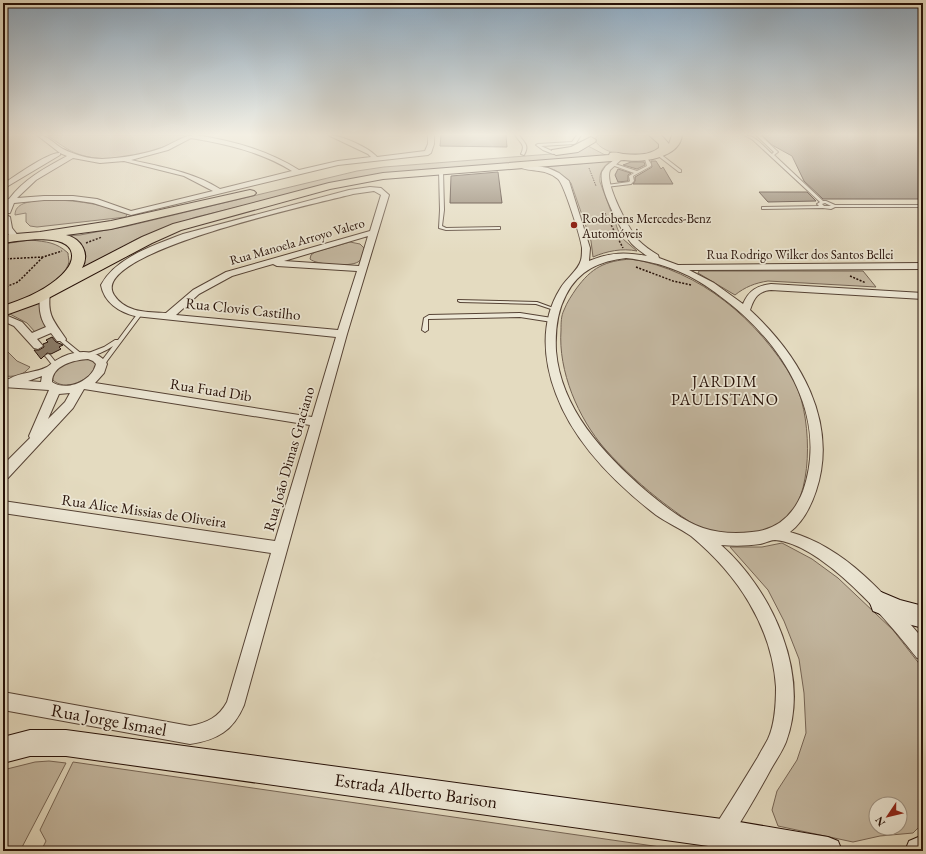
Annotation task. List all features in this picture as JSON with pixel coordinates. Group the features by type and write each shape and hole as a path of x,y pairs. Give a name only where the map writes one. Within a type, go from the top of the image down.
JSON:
{"main road":[{"path":"9,238 96,227 326,175"},
{"path":"3,311 30,301 147,240 177,227 300,193 366,178 399,175"},
{"path":"42,235 58,237 69,241 77,248 79,256 76,266 67,278 49,291"}],"street":[{"path":"3,187 22,175"},
{"path":"9,238 5,218 12,201 24,187 40,175"},
{"path":"183,175 206,182 218,191"},
{"path":"3,202 44,198 73,198 94,201 132,212 286,175"},
{"path":"558,175 566,183 586,248 585,260 561,294 553,314 550,339 551,358 557,381 577,424 613,469 670,517 695,532 738,572 753,594 766,618 779,650 784,681 784,714 776,741 747,795 722,833"},
{"path":"605,175 607,186 632,238 643,249 659,260 709,285 745,311 779,347 793,369 808,400 817,443 811,486 804,504 788,526 768,538 723,539 695,532"},
{"path":"3,187 24,187"},
{"name":"Rua Clovis Castilho","path":"342,334 140,314 123,310 108,292 106,284 111,276 120,268 173,241 195,233 352,192 369,189 382,191"},
{"name":"Rua João Dimas Graciano","path":"213,729 230,716 235,705 342,334 385,195 382,191"},
{"name":"Rua Manoela Arroyo Valero","path":"169,316 196,292 229,274 374,232"},
{"path":"580,269 604,258 616,256 638,256 659,260"},
{"path":"268,262 362,269"},
{"name":"Rua Rodrigo Wilker dos Santos Bellei","path":"677,268 923,266"},
{"path":"745,311 753,293 760,289 770,287 923,296"},
{"path":"49,291 44,303 45,316 52,328 62,339"},
{"path":"3,317 18,324 38,346"},
{"path":"30,338 52,328"},
{"path":"6,383 84,355 98,358 100,360 98,372 100,388"},
{"path":"52,387 47,382 47,378 54,367"},
{"path":"3,474 70,405 82,385 98,372"},
{"path":"6,383 66,389 82,385"},
{"name":"Rua Fuad Dib","path":"82,385 317,422"},
{"path":"33,442 52,387"},
{"name":"Rua Alice Missias de Oliveira","path":"3,507 280,548"},
{"path":"775,534 804,543 843,569 881,603 902,625 923,652"},
{"path":"881,603 900,611 923,617"},
{"name":"Rua Jorge Ismael","path":"3,701 190,735 206,733 213,729"},
{"name":"Estrada Alberto Barison","path":"3,750 30,743 66,743 722,833 828,851"},
{"path":"919,851 923,849"}],"lane":[{"path":"440,175 442,210 440,226 446,229 499,228"},
{"path":"607,186 630,183 632,181 631,176 632,175"},
{"path":"792,175 822,202 829,203 834,206"},
{"path":"822,202 819,204 824,207"},
{"path":"763,208 923,206"},
{"path":"460,302 537,303 553,314"},
{"path":"98,372 105,360 140,314"},
{"path":"425,330 426,318 429,317 553,314"},
{"path":"62,339 84,355 106,348 124,335"},
{"path":"48,356 54,367"}],"path":[{"path":"3,288 18,282 43,257"},
{"path":"855,267 859,272 847,275 863,281 876,293"}],"shaded area":[{"path":"341,175 403,175 355,179 196,217 137,239 76,273 84,256 62,236 80,235 128,226"},
{"path":"561,175 600,175 600,182 618,230 623,239 637,251 615,251 593,257 591,241 571,183"},
{"path":"39,200 83,202 127,213 126,217 37,227 30,226 26,222 26,213 15,215 17,208 23,204"},
{"path":"31,240 47,242 64,249 68,253 69,262 66,270 51,284 41,290 21,300 3,306 3,244"},
{"path":"350,242 360,244 364,248 360,261 354,264 333,265 319,263 310,259 311,255 315,252"},
{"path":"631,259 656,265 680,274 703,286 725,301 745,318 763,337 779,357 793,379 804,410 808,449 803,487 797,503 789,516 765,534 722,534 699,527 690,522 649,491 619,464 595,437 578,409 566,377 563,362 561,322 563,312 576,289 594,270 614,261"},
{"path":"699,271 863,271 876,287 768,281 750,286 735,295 698,273"},
{"path":"41,301 41,318 46,325 45,328 35,332 27,323 6,312"},
{"path":"3,347 17,361 30,367 18,375 3,376"},
{"path":"82,357 95,360 96,365 89,375 83,380 70,385 63,385 52,379 53,374 59,367"},
{"path":"782,543 812,559 838,578 893,630 921,666 923,670 923,823 913,833 908,833 908,796 868,796 868,836 880,836 853,842 778,826 772,810 777,791 797,760 806,733 804,693 799,659 784,621 768,590 730,547 762,547"},
{"path":"49,761 66,763 20,851 3,851 3,770 35,762"},
{"path":"73,762 688,851 41,851 46,841 40,830"}],"building":[{"path":"498,175 502,203 450,203 451,176"},
{"path":"615,175 628,175 628,181 618,182"},
{"path":"639,175 668,175 673,184 633,184 635,177"},
{"path":"801,175 923,175 923,199 823,199 804,181"},
{"path":"759,192 807,192 816,201 768,202"},
{"path":"52,337 56,342 63,345 59,347 61,349 51,354 47,353 41,359 34,350 39,350 44,347 43,344 48,342 46,340"}],"place":[{"name":"Rodobens Mercedes-Benz Automóveis","path":"574,225"}],"district":[{"name":"JARDIM PAULISTANO","path":"725,390"}]}
